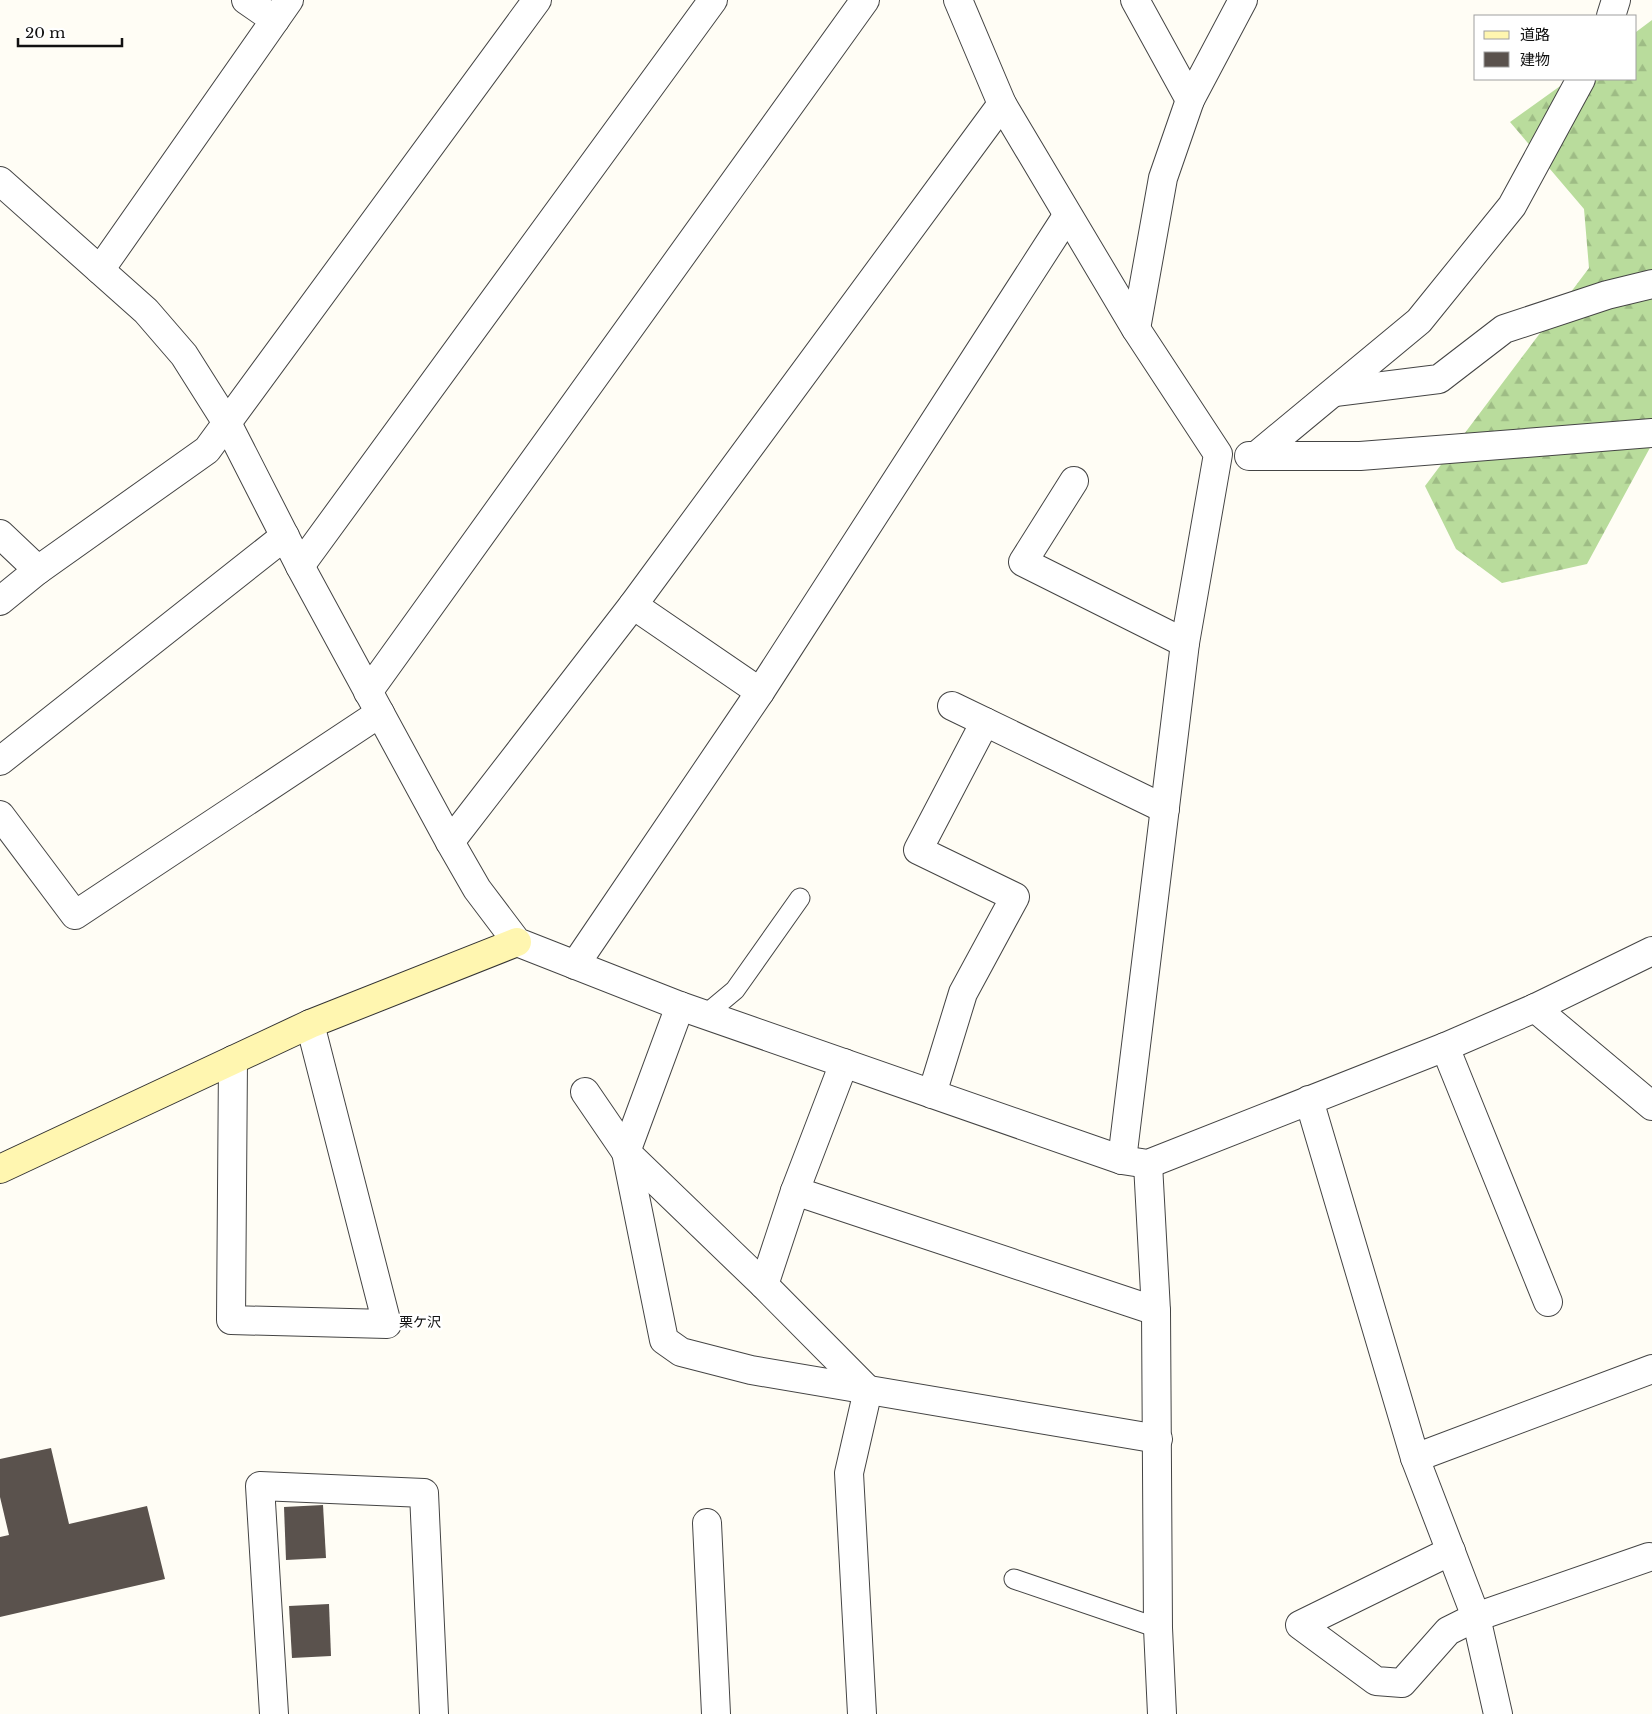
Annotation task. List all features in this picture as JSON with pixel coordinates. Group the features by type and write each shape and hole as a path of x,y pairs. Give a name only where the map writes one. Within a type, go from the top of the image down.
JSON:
{"street":[{"path":"100,270 282,10 246,0"},
{"path":"0,601 38,570 208,450 537,0"},
{"path":"300,566 713,0"},
{"path":"0,815 75,915 374,702 865,0"},
{"path":"958,0 1002,104 1136,329 1218,454 1185,643 1122,1160"},
{"path":"1135,0 1190,100"},
{"path":"1136,329 1163,178 1190,100 1243,0"},
{"path":"1611,15 1616,0"},
{"path":"1256,456 1419,321 1512,206 1580,80"},
{"path":"450,842 633,604 1002,104"},
{"path":"0,181 146,311 184,355 227,423 284,536 450,842 477,889 517,942 705,1015 1122,1160 1148,1164 1445,1047 1535,1008 1652,951"},
{"path":"575,965 760,692 1067,216"},
{"path":"1335,392 1439,379 1504,329 1607,295 1652,284"},
{"path":"1218,454 1360,456 1652,433"},
{"path":"1074,481 1023,562 1185,643"},
{"path":"0,534 38,570"},
{"path":"0,761 284,536"},
{"path":"633,604 760,692"},
{"path":"952,706 1165,809"},
{"path":"932,1094 963,993 1015,896 918,850 985,722"},
{"path":"0,1169 310,1024 517,942"},
{"path":"680,1006 626,1152 664,1340 682,1352 751,1370 1158,1439"},
{"path":"1535,1008 1652,1106"},
{"path":"233,1060 231,1320 387,1324 310,1024"},
{"path":"1445,1047 1548,1302"},
{"path":"764,1285 795,1191 844,1063"},
{"path":"585,1092 626,1152 764,1285 868,1390"},
{"path":"1309,1100 1415,1458 1476,1617 1498,1714"},
{"path":"1148,1164 1156,1311 1158,1628 1162,1714"},
{"path":"795,1191 1156,1311"},
{"path":"1415,1458 1652,1369"},
{"path":"862,1714 849,1473 868,1390"},
{"path":"274,1714 260,1486 424,1493 434,1714"},
{"path":"707,1524 716,1714"},
{"path":"1451,1551 1300,1625 1376,1681 1402,1683 1448,1631 1476,1617 1649,1557"}],"lane":[{"path":"705,1015 735,990 800,898"},
{"path":"1014,1579 1158,1628"}],"green space":[{"path":"1652,20 1652,444 1587,564 1502,583 1456,549 1425,486 1589,268 1584,209 1510,122 1569,80 1637,80 1637,31"}],"building":[{"path":"51,1448 69,1524 147,1506 165,1579 0,1617 0,1537 9,1535 0,1497 0,1459"},
{"path":"323,1505 326,1558 286,1560 284,1507"},
{"path":"329,1604 331,1656 292,1658 289,1606"}],"district":[{"name":"栗ケ沢","path":"420,1322"}]}
